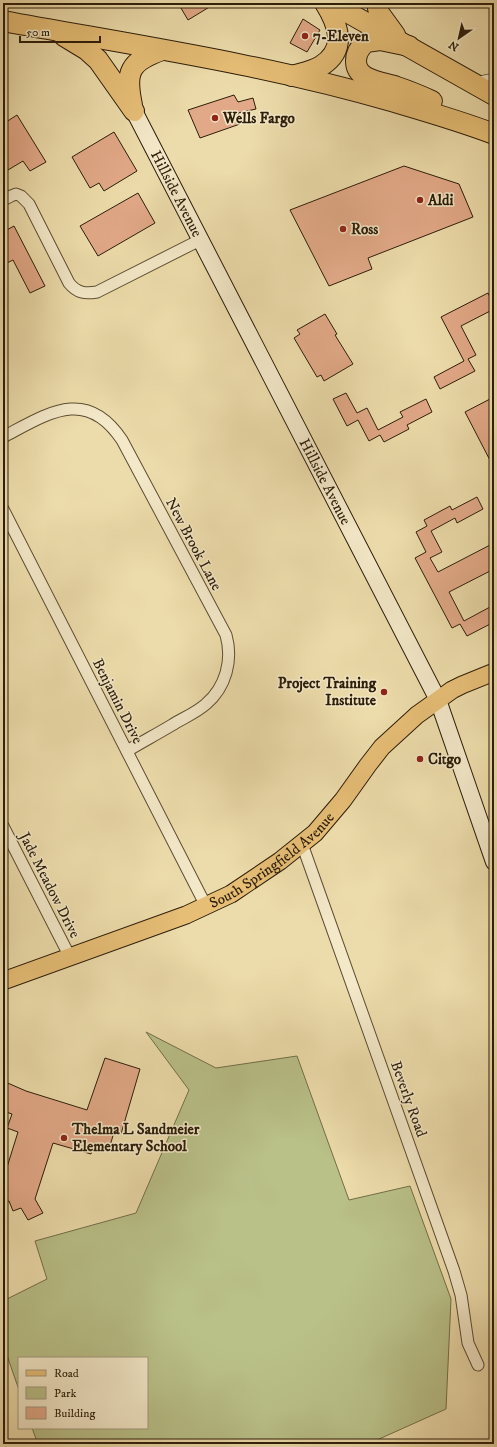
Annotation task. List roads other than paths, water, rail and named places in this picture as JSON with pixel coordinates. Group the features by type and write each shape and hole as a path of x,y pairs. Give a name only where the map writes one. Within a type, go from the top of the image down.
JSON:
{"highway":[{"path":"292,76 321,66 335,51 338,40 338,28 325,3"},
{"path":"331,3 494,95"},
{"path":"376,3 379,13 404,43"},
{"path":"3,21 162,50 292,76 402,104 494,133"},
{"path":"53,30 87,50 98,60 134,111"},
{"path":"404,43 380,40 366,42 357,53 357,66 362,74 369,79 397,87 461,113 494,133"},
{"path":"134,111 128,82 131,71 136,63 143,58 162,50"}],"main road":[{"name":"South Springfield Avenue","path":"3,981 186,915 226,897 302,844 315,832 343,800 386,743 417,715 462,685 494,672"}],"street":[{"path":"474,84 494,79"},
{"name":"Hillside Avenue","path":"134,111 438,700 494,862"},
{"path":"3,200 16,194 29,204 69,283 74,290 81,293 88,294 97,292 200,240"},
{"name":"New Brook Lane","path":"3,437 47,414 60,409 82,409 105,420 115,429 122,440 226,635 229,646 228,668 216,693 206,704 194,712 127,751"},
{"name":"Benjamin Drive","path":"3,509 206,906"},
{"name":"Jade Meadow Drive","path":"3,826 70,958"},
{"name":"Beverly Road","path":"302,844 454,1271 461,1295 468,1343 478,1365"}],"place":[{"name":"7-Eleven","path":"305,36"},
{"name":"Wells Fargo","path":"215,118"},
{"name":"Aldi","path":"420,200"},
{"name":"Ross","path":"343,229"},
{"name":"Project Training Institute","path":"384,692"},
{"name":"Citgo","path":"420,759"},
{"name":"Thelma L Sandmeier Elementary School","path":"64,1138"}]}
